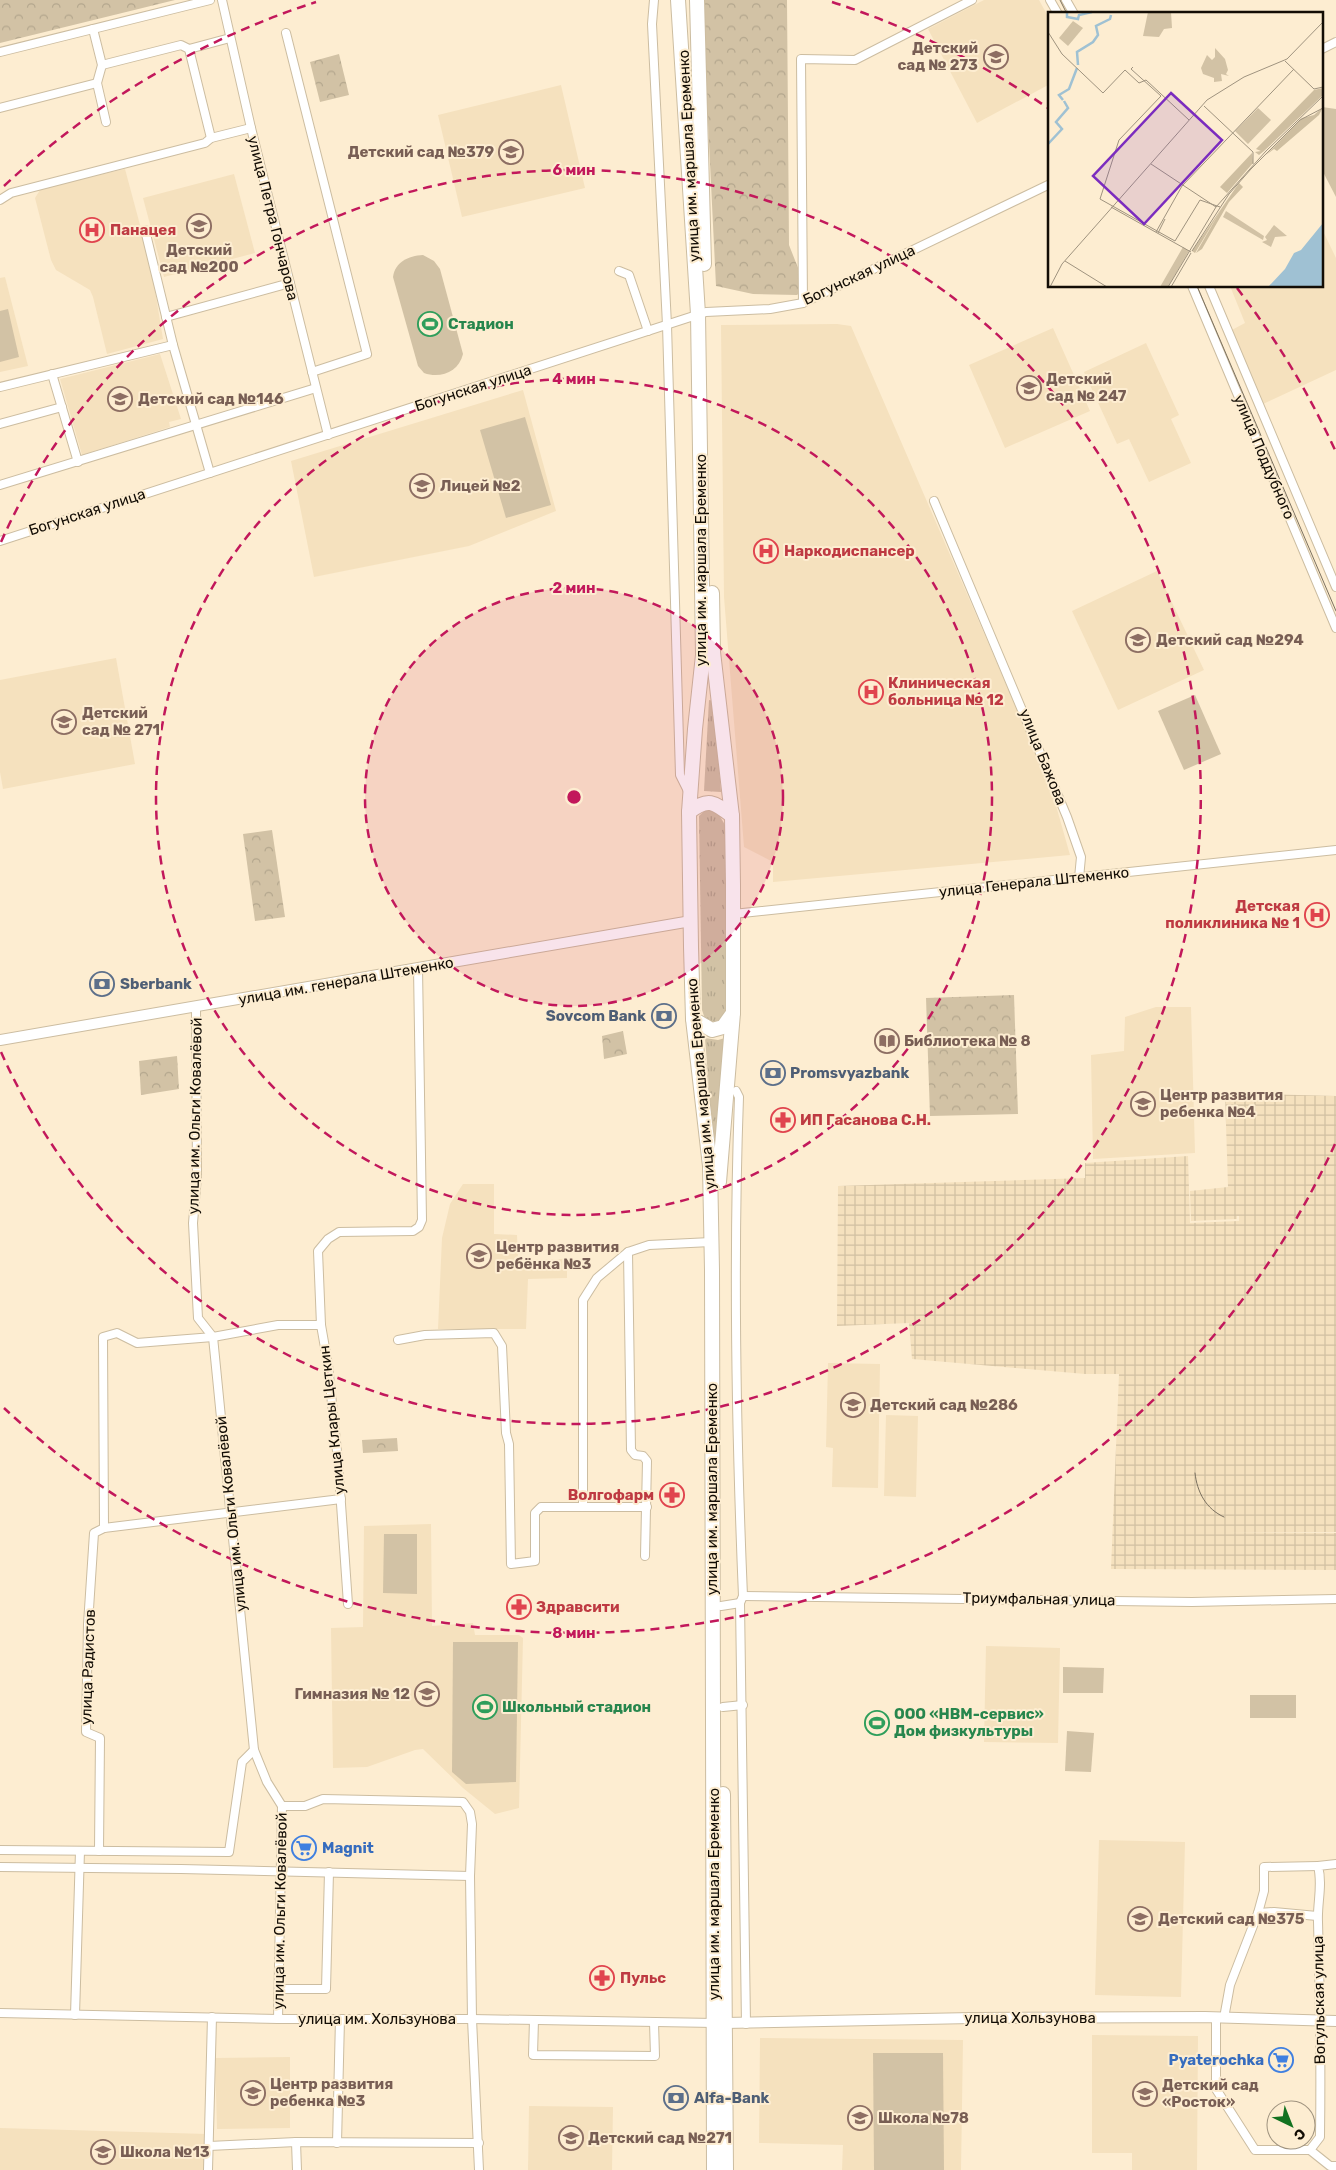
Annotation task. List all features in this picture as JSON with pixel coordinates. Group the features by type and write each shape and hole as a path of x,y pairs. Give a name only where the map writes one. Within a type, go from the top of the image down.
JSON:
{"highway":[{"name":"улица им. маршала Еременко","path":"678,0 702,313 713,652 732,816 733,1014 719,1167 723,1707 720,2023 714,2170"},
{"name":"улица им. маршала Еременко","path":"697,0 702,313 703,655 689,812 693,1019 710,1166 720,2023 726,2170"},
{"path":"689,812 699,804 708,802 718,805 732,816"},
{"path":"693,1019 712,1030 723,1026 733,1014"}],"street":[{"path":"0,52 210,0"},
{"name":"улица Петра Гончарова","path":"222,0 251,128 328,435"},
{"path":"654,0 652,24 668,325 680,775 690,796"},
{"path":"803,303 801,59 855,60 972,0"},
{"path":"1050,0 1057,12"},
{"path":"1066,0 1073,12"},
{"path":"93,29 102,65 97,83 106,122"},
{"path":"286,34 367,354 312,372"},
{"path":"189,50 230,38"},
{"path":"1324,48 1336,42"},
{"path":"102,65 181,45 189,50 211,138"},
{"path":"0,108 97,83"},
{"path":"0,200 11,193 205,144 211,138 251,128"},
{"name":"Богунская улица","path":"0,541 702,313 770,309 803,303 1048,185"},
{"path":"145,230 173,345 210,473"},
{"path":"619,270 629,275 648,332"},
{"path":"166,317 290,283"},
{"name":"улица Поддубного","path":"1193,288 1336,628"},
{"name":"улица Поддубного","path":"1210,288 1336,588"},
{"path":"0,387 173,345"},
{"path":"52,374 78,462"},
{"path":"0,486 316,388"},
{"path":"0,424 62,407"},
{"name":"улица Бажова","path":"934,502 1067,817 1081,857 1079,878"},
{"name":"улица Генерала Штеменко","path":"733,914 1336,850"},
{"name":"улица им. генерала Штеменко","path":"0,1040 196,1008 691,921"},
{"name":"улица Клары Цеткин","path":"348,1604 341,1499 328,1365 321,1325 318,1251 328,1239 339,1232 412,1231 419,1227 422,1220 418,968"},
{"name":"улица им. Ольги Ковалёвой","path":"196,1008 197,1176 193,1223 198,1318 213,1337 254,1750 266,1782 282,1806 278,2019"},
{"path":"736,1091 740,1097 736,1249 746,2024"},
{"path":"582,1507 583,1300 597,1278 628,1252 649,1244 711,1242"},
{"path":"628,1252 631,1450 635,1455 643,1456 647,1461 645,1556"},
{"path":"321,1325 278,1325 213,1337 137,1343 117,1333 103,1337 104,1528 341,1499"},
{"path":"398,1340 425,1335 494,1333 502,1346 508,1444 511,1564 535,1562 535,1513 541,1507 647,1507"},
{"name":"улица Радистов","path":"99,1851 100,1738 86,1732 88,1624 94,1533 104,1528"},
{"name":"Триумфальная улица","path":"721,1606 741,1599 1192,1602 1336,1599"},
{"path":"723,1707 743,1705"},
{"path":"0,1850 229,1852 242,1762 254,1750"},
{"path":"282,1806 305,1806 323,1799 463,1802 470,1812 472,1824 470,1876 472,2019 479,2170"},
{"path":"75,2015 80,1851"},
{"path":"1266,2150 1255,2150 1216,2088 1220,2018 1230,1985 1258,1914 1264,1891 1264,1866 1336,1864"},
{"name":"Вогульская улица","path":"1316,2142 1320,2137 1321,2021 1317,1916 1322,1880 1318,1866"},
{"path":"0,1868 80,1867 282,1870 470,1876"},
{"path":"279,1989 326,1989 329,1872"},
{"path":"1258,1914 1274,1912 1317,1916"},
{"name":"улица им. Хользунова","path":"0,2013 278,2019 472,2019 720,2023"},
{"path":"208,2170 212,2018"},
{"name":"улица Хользунова","path":"720,2023 746,2024 972,2018 1220,2018 1336,2021"},
{"path":"338,2142 340,2019"},
{"path":"534,2020 533,2055 655,2056 654,2022"},
{"path":"209,2146 296,2142 479,2143"},
{"path":"296,2142 297,2170"},
{"path":"1310,2150 1330,2166 1336,2166"}],"shaded area":[{"name":"Детский сад № 273","path":"984,0 1039,0 1048,16 1048,85 977,123 928,29"},
{"name":"Детский сад №379","path":"561,85 585,188 462,217 438,115"},
{"path":"125,169 151,266 163,339 107,354 90,290 56,270 51,260 35,198 40,190 47,187"},
{"name":"Детский сад №200","path":"234,174 255,253 164,277 143,198"},
{"path":"1324,233 1336,258 1336,370 1261,405 1228,332 1245,323 1231,288 1324,288"},
{"path":"5,277 28,366 0,372 0,278"},
{"name":"Клиническая больница № 12","path":"837,324 851,326 1051,788 1070,855 773,882 773,862 744,847 724,597 721,325"},
{"name":"Детский сад № 247","path":"1053,328 1090,411 1005,448 969,365"},
{"path":"1146,343 1179,415 1171,419 1191,463 1149,482 1129,439 1117,444 1084,372"},
{"name":"Детский сад №146","path":"160,354 181,419 169,422 170,427 82,455 60,379"},
{"name":"Лицей №2","path":"523,390 556,511 469,546 314,577 291,461"},
{"name":"Детский сад №294","path":"1157,571 1204,670 1118,710 1072,611"},
{"name":"Детский сад № 271","path":"116,658 135,764 3,789 0,772 0,680"},
{"name":"Центр развития ребенка №4","path":"1156,1007 1191,1007 1195,1153 1093,1159 1091,1055 1124,1051 1125,1017"},
{"path":"1225,1093 1336,1096 1336,1532 1227,1532 1336,1533 1336,1570 1111,1569 1119,1374 1085,1374 912,1359 909,1323 837,1326 838,1186 1085,1178 1085,1163 1188,1156 1190,1223 1239,1221 1239,1216 1237,1216 1237,1219 1191,1221 1190,1191 1228,1187"},
{"name":"Центр развития ребёнка №3","path":"463,1184 494,1184 494,1234 517,1235 518,1260 567,1259 567,1278 528,1279 526,1329 438,1329 442,1238 450,1204"},
{"name":"Детский сад №286","path":"828,1363 880,1364 878,1488 832,1487 833,1448 826,1447"},
{"path":"886,1415 918,1416 916,1497 884,1496"},
{"name":"Гимназия № 12","path":"431,1524 432,1626 473,1623 475,1635 519,1635 523,1638 519,1808 495,1814 463,1788 423,1749 367,1767 333,1768 331,1628 363,1627 364,1526"},
{"path":"986,1646 1060,1648 1058,1743 984,1742"},
{"name":"Детский сад №375","path":"1099,1840 1185,1842 1181,1997 1095,1995"},
{"name":"Детский сад «Росток»","path":"1092,2035 1198,2036 1197,2170 1132,2170 1132,2153 1092,2153"},
{"name":"Школа №78","path":"760,2038 963,2040 961,2170 842,2170 843,2145 759,2143"},
{"name":"Центр развития ребенка №3","path":"290,2057 290,2128 217,2129 215,2058"},
{"name":"Детский сад №271","path":"529,2106 613,2107 612,2170 528,2170"},
{"name":"Школа №13","path":"0,2128 207,2134 206,2170 0,2170"}],"green space":[{"path":"0,0 175,0 0,43"},
{"path":"702,0 787,0 789,245 806,288 797,295 753,294 716,286"},
{"path":"339,54 349,95 320,102 310,62"},
{"path":"1324,107 1336,109 1336,197 1324,174"},
{"name":"Стадион","path":"423,255 434,261 440,269 463,354 453,370 436,375 424,373 418,366 393,277 396,267 407,258"},
{"path":"8,309 19,357 0,362 0,311"},
{"path":"525,417 551,505 506,518 480,430"},
{"path":"1195,695 1221,754 1184,770 1158,711"},
{"path":"709,700 714,701 721,792 704,791"},
{"path":"711,809 717,811 725,825 728,1010 721,1019 713,1022 705,1019 702,1010 699,816 704,811"},
{"path":"272,830 285,917 255,921 243,834"},
{"path":"1014,995 1018,1114 930,1116 926,998"},
{"path":"623,1031 627,1054 604,1059 602,1036"},
{"path":"705,1038 718,1040 725,1038 717,1138 713,1138"},
{"path":"177,1056 179,1089 141,1095 139,1061"},
{"path":"397,1438 398,1451 363,1453 362,1440"},
{"path":"384,1534 417,1534 417,1594 383,1593"},
{"name":"Школьный стадион","path":"453,1642 518,1642 516,1782 466,1784 452,1772"},
{"path":"1063,1667 1104,1668 1103,1693 1063,1693"},
{"path":"1250,1695 1296,1695 1296,1718 1250,1718"},
{"path":"1067,1731 1094,1733 1091,1772 1065,1771"},
{"path":"873,2053 943,2053 944,2170 874,2170"}],"tram line":[{"path":"1060,0 1066,12"},
{"path":"1198,288 1336,611"},
{"path":"1195,1473 1200,1493 1207,1505 1224,1517"}],"place":[{"name":"Детский сад № 273","path":"996,57"},
{"name":"Детский сад №379","path":"511,152"},
{"name":"Детский сад №200","path":"199,226"},
{"name":"Панацея","path":"92,230"},
{"name":"Стадион","path":"430,324"},
{"name":"Детский сад № 247","path":"1029,388"},
{"name":"Детский сад №146","path":"120,399"},
{"name":"Лицей №2","path":"422,486"},
{"name":"Наркодиспансер","path":"766,551"},
{"name":"Детский сад №294","path":"1138,640"},
{"name":"Клиническая больница № 12","path":"871,692"},
{"name":"Детский сад № 271","path":"64,722"},
{"name":"Детская поликлиника № 1","path":"1317,915"},
{"name":"Sberbank","path":"102,984"},
{"name":"Sovcom Bank","path":"664,1016"},
{"name":"Библиотека № 8","path":"887,1041"},
{"name":"Promsvyazbank","path":"773,1073"},
{"name":"Центр развития ребенка №4","path":"1143,1104"},
{"name":"ИП Гасанова С.Н.","path":"783,1120"},
{"name":"Центр развития ребёнка №3","path":"479,1256"},
{"name":"Детский сад №286","path":"853,1405"},
{"name":"Волгофарм","path":"672,1495"},
{"name":"Здравсити","path":"519,1607"},
{"name":"Гимназия № 12","path":"427,1694"},
{"name":"Школьный стадион","path":"485,1707"},
{"name":"ООО «НВМ-сервис» Дом физкультуры","path":"877,1723"},
{"name":"Magnit","path":"304,1848"},
{"name":"Детский сад №375","path":"1140,1919"},
{"name":"Пульс","path":"602,1978"},
{"name":"Pyaterochka","path":"1281,2060"},
{"name":"Центр развития ребенка №3","path":"253,2093"},
{"name":"Детский сад «Росток»","path":"1145,2094"},
{"name":"Alfa-Bank","path":"676,2098"},
{"name":"Школа №78","path":"860,2118"},
{"name":"Детский сад №271","path":"571,2138"},
{"name":"Школа №13","path":"103,2152"}]}
